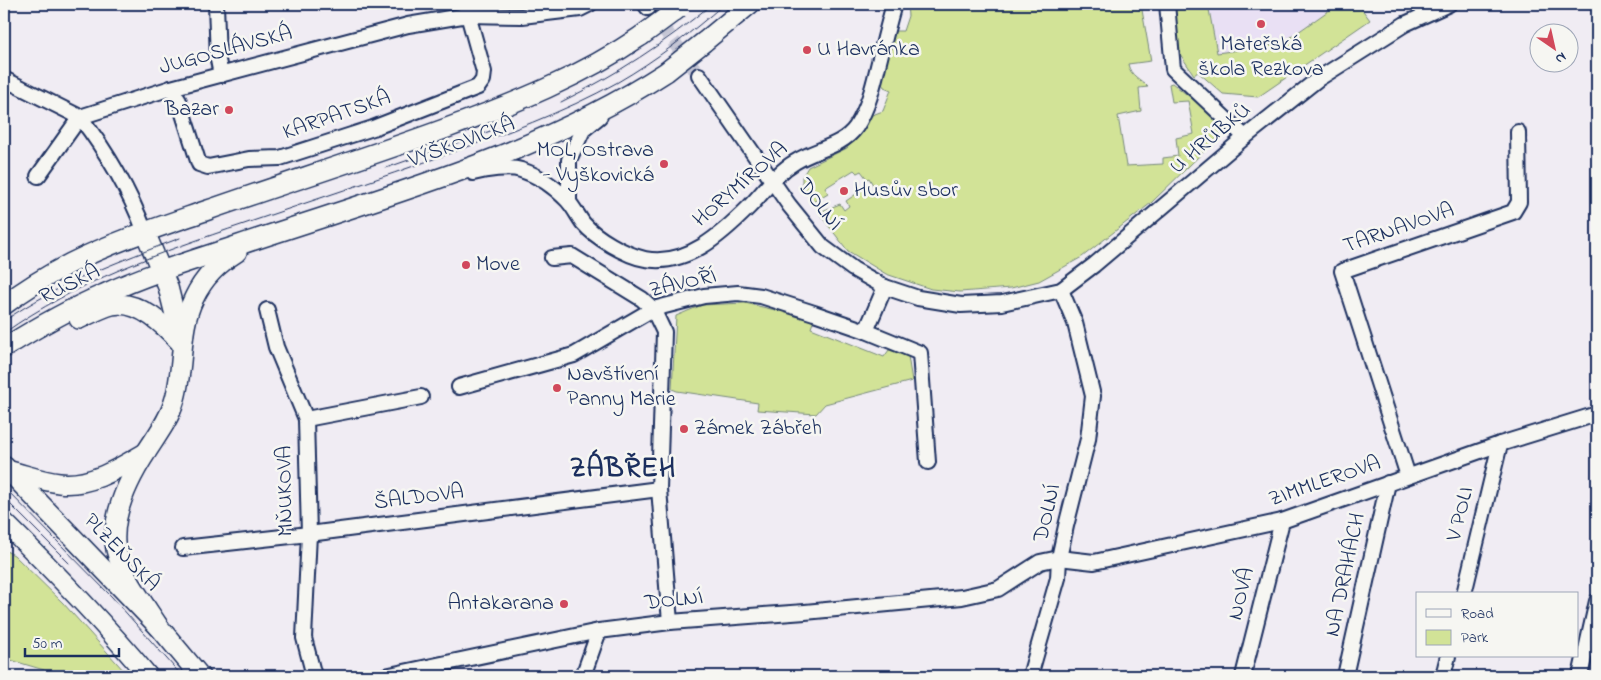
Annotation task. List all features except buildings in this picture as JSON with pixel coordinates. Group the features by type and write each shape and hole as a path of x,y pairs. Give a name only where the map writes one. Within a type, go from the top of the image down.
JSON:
{"street":[{"path":"216,4 218,60 221,75"},
{"name":"JUGOSLÁVSKÁ","path":"80,117 171,88 466,10 522,16 580,9 590,4"},
{"name":"VÝŠKOVICKÁ","path":"161,271 427,182 539,140 619,101 666,72 750,4"},
{"name":"HORYMÍROVA","path":"427,182 488,170 520,169 548,182 569,202 584,224 605,241 625,252 645,259 674,259 713,239 749,207 773,180 795,162 844,140 855,129 864,114 872,92 894,4"},
{"path":"1167,4 1174,69 1245,137"},
{"name":"U HRŮBKŮ","path":"1061,290 1318,79 1405,24 1449,4"},
{"name":"VÝŠKOVICKÁ","path":"145,232 384,151 495,110 599,63 641,36 682,6"},
{"name":"KARPATSKÁ","path":"171,88 179,102 199,164 208,167 249,159 280,158 373,128 475,89 481,84 484,72 466,10"},
{"name":"DOLNÍ","path":"385,676 599,631 670,622 805,612 962,596 998,589 1040,562 1059,558 1088,439 1093,396 1075,324 1061,290 1002,303 961,306 918,298 885,288 852,269 823,247 789,205 699,75"},
{"path":"4,79 80,117 111,161 138,212 168,287 182,344"},
{"path":"569,202 569,160 583,130 619,101"},
{"path":"38,176 80,117"},
{"name":"TARNAVOVA","path":"1408,476 1342,272 1513,212 1519,202 1518,132"},
{"name":"RUSKÁ","path":"4,304 69,264 145,232"},
{"path":"159,627 123,568 116,544 116,530 120,508 131,480 145,453 166,421 174,402 179,381 182,344 189,309 197,293 213,268 260,238"},
{"path":"552,258 572,256 642,299 653,309 664,332 659,489 670,622"},
{"name":"RUSKÁ","path":"4,348 57,317 105,293 161,271"},
{"path":"866,331 885,288"},
{"name":"ZÁVOŘÍ","path":"459,387 574,355 653,309 704,296 738,293 760,296 866,331 920,353 928,462"},
{"path":"4,356 95,311 114,305 130,306 154,317 182,344"},
{"name":"MŇUKOVA","path":"268,310 276,347 306,419 309,534 304,638 314,676"},
{"path":"306,419 421,397"},
{"name":"ZIMMLEROVA","path":"1059,558 1094,562 1282,521 1500,444 1597,414"},
{"name":"V POLI","path":"1464,592 1500,444"},
{"path":"7,468 59,483 77,483 101,476 145,453"},
{"name":"PLZEŇSKÁ","path":"7,468 159,627 200,676"},
{"name":"NA DRAHÁCH","path":"1345,676 1388,483"},
{"name":"ŠALDOVA","path":"183,548 309,534 659,489"},
{"name":"NOVÁ","path":"1243,676 1282,521"},
{"path":"4,522 47,564 148,676"},
{"path":"1030,676 1052,603 1058,578 1059,558"},
{"path":"1580,676 1597,601"},
{"path":"583,676 599,631"},
{"path":"1443,676 1448,658"}],"shaded area":[{"name":"Mateřská škola Rezkova","path":"1208,4 1338,4 1281,44 1217,53"}],"green space":[{"path":"907,4 1147,4 1142,10 1151,61 1128,64 1133,74 1148,87 1139,88 1141,111 1118,116 1126,166 1163,164 1163,158 1178,156 1176,138 1194,134 1188,101 1172,102 1169,84 1172,83 1229,127 1151,203 1082,257 1039,281 1011,288 960,292 931,289 886,274 848,251 821,216 822,211 840,204 844,210 849,206 846,201 865,188 869,194 876,190 869,178 867,179 861,171 857,173 854,170 825,188 828,193 813,202 802,187 802,177 808,167 847,148 872,115 883,111 891,90 884,87 881,82 895,31 903,31 908,16"},
{"path":"1173,4 1208,4 1217,53 1281,44 1338,4 1358,4 1370,20 1258,97 1223,94 1198,72 1194,75 1178,51"},
{"path":"745,303 814,319 811,328 884,357 889,350 908,356 912,381 825,404 816,414 757,410 758,403 672,389 676,316 702,305"},
{"path":"4,550 14,555 63,603 125,672 123,676 43,676 44,670 4,658"}],"tunnel":[{"path":"648,8 699,75"}],"tram line":[{"path":"561,102 640,58 712,4"},
{"path":"4,333 60,298 89,283 150,257 445,155 576,104 646,65 686,36 724,4"},
{"path":"386,168 496,129"},
{"path":"4,321 67,285 180,238"},
{"path":"4,487 112,597 182,676"},
{"path":"4,498 69,563"}],"place":[{"name":"Mateřská škola Rezkova","path":"1261,24"},
{"name":"U Havránka","path":"807,50"},
{"name":"Bazar","path":"229,110"},
{"name":"MOL, Ostrava - Vyškovická","path":"664,164"},
{"name":"Husův sbor","path":"844,191"},
{"name":"Move","path":"466,265"},
{"name":"Navštívení Panny Marie","path":"557,388"},
{"name":"Zámek Zábřeh","path":"684,429"},
{"name":"Antakarana","path":"564,604"}],"district":[{"name":"ZÁBŘEH","path":"623,469"}]}
